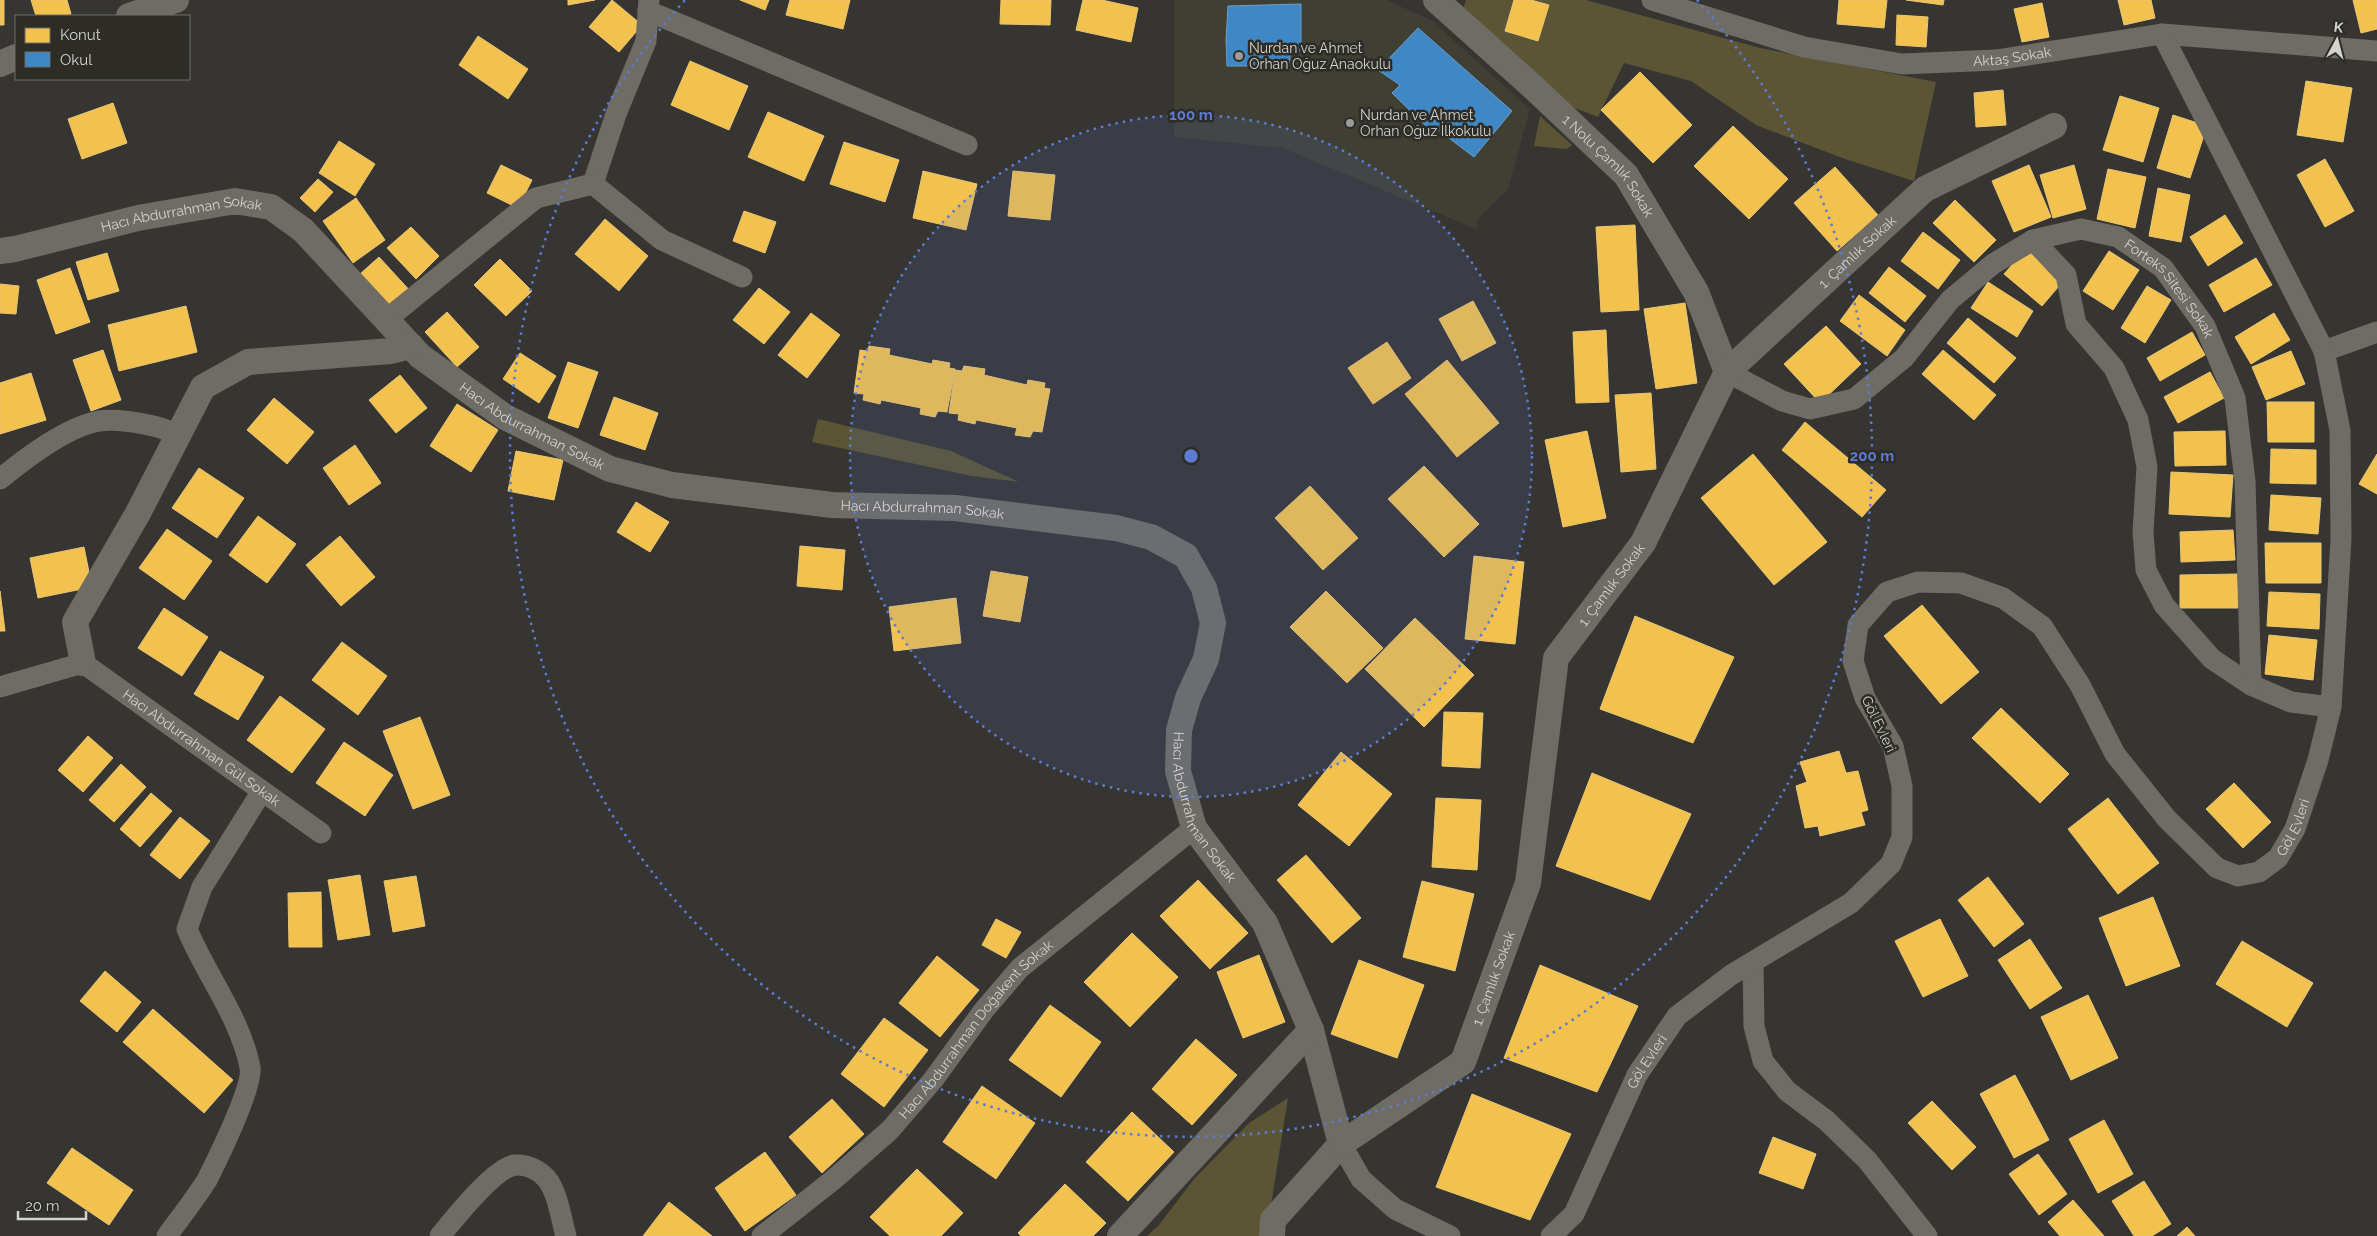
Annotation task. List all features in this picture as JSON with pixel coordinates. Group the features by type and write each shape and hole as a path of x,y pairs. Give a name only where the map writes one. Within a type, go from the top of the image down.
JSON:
{"street":[{"path":"132,15 176,0"},
{"name":"1 Nolu Çamlık Sokak","path":"1436,0 1533,86 1626,175 1696,292 1727,372"},
{"name":"Aktaş Sokak","path":"1652,0 1804,47 1902,64 1974,62 2162,34 2377,50"},
{"path":"593,184 616,114 646,41 649,6 967,145"},
{"path":"2033,240 2066,275 2076,324 2114,368 2138,420 2147,467 2143,532 2146,570 2164,605 2212,659 2251,685 2291,702 2331,707 2341,539 2340,430 2324,351 2162,34"},
{"path":"0,64 15,57"},
{"name":"1. Çamlık Sokak","path":"1341,1144 1464,1062 1528,883 1556,658 1643,543 1727,372 1925,189 2054,126"},
{"path":"593,184 662,240 742,278"},
{"path":"386,319 536,198 593,184"},
{"name":"Hacı Abdurrahman Sokak","path":"0,250 15,249 138,218 235,201 271,208 304,230 420,356 505,417 610,469 672,485 832,505 955,508 1116,528 1151,536 1186,556 1204,588 1213,623 1206,659 1188,698 1179,730 1178,771 1194,828 1265,923 1311,1030 1341,1144"},
{"name":"Forteks Sitesi Sokak","path":"1727,372 1782,401 1810,409 1854,399 1904,358 1950,300 1994,264 2033,240 2081,229 2118,237 2163,268 2205,326 2235,398 2245,481 2251,685"},
{"path":"2324,351 2377,332"},
{"path":"0,687 83,663 75,622 180,437 203,387 248,362 391,351 411,346"},
{"path":"0,478 16,465 72,430 98,421 124,420 167,428 180,437"},
{"name":"Göl Evleri","path":"1551,1236 1574,1214 1637,1075 1677,1016 1731,975 1851,903 1890,864 1902,836 1902,786 1894,746 1865,698 1853,661 1858,624 1887,592 1918,582 1961,583 2003,598 2042,626 2080,685 2115,754 2167,819 2217,868 2238,876 2259,872 2278,858 2295,830 2318,760 2331,707"},
{"name":"Hacı Abdurrahman Gül Sokak","path":"83,663 321,833"},
{"path":"168,1236 206,1180 243,1103 251,1069 231,1013 199,957 188,929 202,886 262,791"},
{"name":"Hacı Abdurrahman Doğakent Sokak","path":"762,1236 833,1180 890,1130 933,1080 984,1010 1020,968 1194,828"},
{"path":"1753,963 1754,1026 1763,1061 1787,1091 1827,1122 1867,1160 1927,1236"},
{"path":"1120,1236 1311,1030"},
{"path":"1272,1236 1273,1220 1341,1144 1360,1178 1395,1209 1450,1236"},
{"path":"440,1236 493,1178 514,1165 532,1168 547,1178 555,1197 566,1236"}],"shaded area":[{"name":"Nurdan ve Ahmet Orhan Oğuz İlkokulu","path":"1174,0 1386,0 1431,20 1530,109 1508,189 1479,218 1476,229 1283,148 1174,137"},
{"path":"1466,0 1586,0 1760,48 1936,82 1914,181 1845,159 1756,125 1691,81 1624,63 1598,117 1572,107 1463,10"},
{"path":"1540,116 1572,145 1567,149 1534,146"},
{"path":"818,419 951,451 1019,482 972,476 812,442"},
{"path":"1288,1098 1266,1236 1147,1236 1159,1225 1194,1179 1249,1123"}],"building: Konut":[{"path":"0,0 4,0 4,25 0,25"},
{"path":"31,0 67,0 71,14 66,15 36,15"},
{"path":"568,0 595,0 568,5"},
{"path":"612,0 642,25 619,52 589,27"},
{"path":"740,0 769,0 765,10"},
{"path":"790,0 850,0 843,29 786,15"},
{"path":"1001,0 1051,0 1050,25 1000,24"},
{"path":"1083,0 1102,0 1138,8 1131,42 1076,30"},
{"path":"1514,0 1531,0 1549,5 1538,41 1505,31"},
{"path":"1839,0 1887,0 1884,28 1837,24"},
{"path":"1906,0 1944,0 1943,5"},
{"path":"2118,0 2151,0 2155,18 2124,25"},
{"path":"2353,0 2377,0 2377,29 2361,33"},
{"path":"2042,3 2049,37 2022,42 2014,9"},
{"path":"1897,15 1928,17 1926,47 1896,45"},
{"path":"478,36 528,69 508,99 459,65"},
{"path":"690,61 748,86 729,130 671,105"},
{"path":"1640,72 1692,125 1653,163 1601,110"},
{"path":"2306,81 2352,88 2343,142 2297,135"},
{"path":"2003,90 2006,125 1976,127 1974,93"},
{"path":"2120,96 2159,108 2143,162 2103,150"},
{"path":"113,103 127,143 82,159 68,119"},
{"path":"768,112 824,136 804,181 748,157"},
{"path":"2173,115 2207,126 2190,178 2157,168"},
{"path":"1733,126 1788,179 1749,219 1694,166"},
{"path":"339,141 375,164 355,196 319,173"},
{"path":"844,142 899,160 885,202 830,184"},
{"path":"2325,159 2354,211 2325,227 2297,175"},
{"path":"501,165 532,180 518,208 487,193"},
{"path":"2029,165 2051,217 2014,232 1992,181"},
{"path":"2074,165 2086,209 2053,218 2040,175"},
{"path":"1835,167 1878,215 1837,251 1794,203"},
{"path":"2108,169 2146,177 2135,228 2097,219"},
{"path":"923,171 977,184 966,230 913,218"},
{"path":"1013,171 1055,175 1050,220 1008,216"},
{"path":"318,179 333,192 315,212 300,198"},
{"path":"2158,188 2190,195 2181,242 2149,236"},
{"path":"356,198 385,240 353,263 323,221"},
{"path":"1955,200 1996,240 1974,262 1933,223"},
{"path":"744,211 776,222 765,253 733,241"},
{"path":"2225,215 2243,243 2208,266 2190,237"},
{"path":"605,219 648,256 619,291 575,254"},
{"path":"1635,225 1639,310 1601,312 1596,227"},
{"path":"411,227 439,256 416,279 387,248"},
{"path":"1923,232 1960,260 1938,289 1901,261"},
{"path":"2028,247 2065,279 2042,306 2004,274"},
{"path":"2109,251 2139,270 2113,310 2083,291"},
{"path":"107,253 119,291 88,300 76,262"},
{"path":"379,257 412,293 393,310 360,274"},
{"path":"2256,258 2272,285 2224,312 2209,285"},
{"path":"500,259 532,291 506,316 474,285"},
{"path":"1889,267 1926,296 1905,322 1869,293"},
{"path":"70,268 90,322 56,334 37,280"},
{"path":"1988,282 2033,311 2017,337 1971,308"},
{"path":"0,284 19,286 16,314 0,313"},
{"path":"2147,286 2171,300 2145,343 2121,328"},
{"path":"759,288 790,312 764,344 733,320"},
{"path":"1859,295 1905,330 1887,356 1840,321"},
{"path":"1473,301 1496,343 1462,361 1439,319"},
{"path":"1685,303 1697,383 1656,389 1644,309"},
{"path":"186,306 197,352 119,371 108,325"},
{"path":"447,312 479,347 457,367 425,332"},
{"path":"811,313 840,335 807,378 778,355"},
{"path":"2274,313 2290,340 2251,364 2235,337"},
{"path":"1968,318 2016,358 1994,383 1947,343"},
{"path":"1826,326 1861,364 1820,403 1784,364"},
{"path":"1606,330 1609,402 1576,403 1573,332"},
{"path":"2192,332 2205,355 2160,381 2147,358"},
{"path":"1387,342 1411,378 1373,404 1348,368"},
{"path":"869,346 890,349 889,355 932,364 933,360 950,363 949,368 955,369 947,412 938,411 935,417 920,414 921,408 881,400 880,404 863,400 864,394 854,393 860,350 867,351"},
{"path":"103,350 121,400 91,411 73,360"},
{"path":"1943,350 1996,395 1974,420 1922,374"},
{"path":"2291,351 2305,384 2266,400 2252,367"},
{"path":"520,353 556,376 539,403 503,379"},
{"path":"1447,360 1499,423 1457,457 1405,394"},
{"path":"568,362 598,372 578,428 548,418"},
{"path":"964,366 985,369 984,375 1027,385 1028,380 1045,383 1044,388 1050,389 1042,432 1033,431 1030,437 1015,435 1017,428 976,420 975,424 958,420 959,414 949,413 955,370 962,371"},
{"path":"2210,372 2224,398 2178,423 2164,397"},
{"path":"31,373 46,420 0,434 0,383"},
{"path":"400,375 427,408 396,433 369,400"},
{"path":"1651,393 1656,469 1621,472 1615,395"},
{"path":"614,397 658,413 645,450 600,435"},
{"path":"274,398 314,432 287,464 247,430"},
{"path":"2267,402 2314,402 2314,442 2268,442"},
{"path":"457,404 498,430 471,472 430,446"},
{"path":"1805,422 1886,490 1862,517 1782,450"},
{"path":"1587,431 1606,518 1563,527 1545,440"},
{"path":"2225,431 2226,465 2175,466 2174,432"},
{"path":"355,445 381,483 349,505 323,468"},
{"path":"2271,449 2316,450 2316,484 2270,483"},
{"path":"516,451 563,460 554,500 508,491"},
{"path":"1753,454 1827,542 1774,585 1701,498"},
{"path":"2377,454 2377,494 2359,484"},
{"path":"1424,466 1479,524 1444,557 1388,499"},
{"path":"199,468 244,498 217,538 172,508"},
{"path":"2171,472 2233,475 2230,517 2169,514"},
{"path":"1310,486 1358,538 1323,570 1275,518"},
{"path":"2271,495 2321,498 2318,534 2269,530"},
{"path":"636,502 669,522 650,552 617,532"},
{"path":"258,516 296,544 267,583 229,555"},
{"path":"167,529 212,561 184,600 139,568"},
{"path":"2233,530 2235,560 2181,562 2180,532"},
{"path":"340,536 375,577 341,606 306,565"},
{"path":"2265,543 2321,543 2321,583 2266,583"},
{"path":"800,546 845,550 842,590 797,586"},
{"path":"84,547 92,587 38,598 30,558"},
{"path":"1474,556 1524,562 1515,644 1465,639"},
{"path":"991,571 1028,577 1020,622 983,616"},
{"path":"2237,574 2238,608 2180,608 2180,575"},
{"path":"0,591 5,631 0,631"},
{"path":"1326,591 1383,648 1347,683 1290,627"},
{"path":"2269,592 2320,594 2319,629 2267,626"},
{"path":"956,598 961,643 894,651 889,607"},
{"path":"1922,605 1979,672 1941,704 1884,636"},
{"path":"164,608 208,637 182,676 138,648"},
{"path":"1635,616 1734,657 1693,743 1600,709"},
{"path":"1415,618 1474,675 1424,727 1365,669"},
{"path":"2269,635 2317,640 2313,680 2265,674"},
{"path":"342,642 387,676 358,715 312,680"},
{"path":"220,651 264,677 238,720 194,694"},
{"path":"280,696 325,729 292,773 247,740"},
{"path":"2001,708 2069,774 2040,803 1972,738"},
{"path":"1444,712 1483,713 1480,768 1442,766"},
{"path":"420,717 450,795 413,809 383,731"},
{"path":"88,736 113,758 83,792 58,770"},
{"path":"344,742 393,775 365,816 316,783"},
{"path":"1839,751 1846,773 1858,771 1868,810 1861,812 1865,825 1820,836 1818,826 1805,828 1796,786 1807,782 1800,762"},
{"path":"1341,752 1392,794 1349,846 1298,805"},
{"path":"121,764 146,787 114,822 89,800"},
{"path":"1592,773 1691,814 1650,900 1556,866"},
{"path":"2234,783 2271,822 2243,848 2206,809"},
{"path":"151,793 172,811 140,847 120,829"},
{"path":"1436,798 1481,800 1477,870 1432,867"},
{"path":"2108,798 2159,863 2118,894 2068,829"},
{"path":"180,817 210,841 180,879 150,855"},
{"path":"1306,855 1361,918 1332,943 1277,880"},
{"path":"360,875 370,935 338,940 328,880"},
{"path":"416,876 425,926 393,932 384,881"},
{"path":"1988,877 2024,924 1994,947 1958,900"},
{"path":"1198,880 1248,933 1210,969 1160,916"},
{"path":"1422,881 1474,894 1455,971 1403,957"},
{"path":"321,892 322,947 289,947 288,893"},
{"path":"2153,897 2180,966 2126,986 2099,918"},
{"path":"996,919 1021,932 1006,958 982,945"},
{"path":"1940,919 1968,976 1923,997 1895,941"},
{"path":"1132,933 1178,977 1130,1027 1084,982"},
{"path":"2030,939 2062,988 2030,1009 1998,960"},
{"path":"2242,941 2313,983 2287,1027 2216,984"},
{"path":"1259,955 1285,1022 1243,1038 1217,972"},
{"path":"937,956 979,990 940,1037 899,1003"},
{"path":"1359,960 1424,985 1397,1058 1331,1034"},
{"path":"1540,965 1638,1006 1597,1092 1504,1058"},
{"path":"105,971 141,1002 117,1032 80,1001"},
{"path":"2088,995 2118,1058 2071,1080 2041,1017"},
{"path":"1050,1005 1101,1042 1061,1097 1009,1060"},
{"path":"153,1009 233,1080 204,1113 123,1042"},
{"path":"884,1018 928,1050 884,1107 841,1074"},
{"path":"1196,1039 1237,1075 1192,1125 1152,1089"},
{"path":"2015,1075 2049,1140 2014,1158 1980,1094"},
{"path":"982,1086 1035,1123 996,1179 943,1142"},
{"path":"1472,1094 1571,1134 1530,1220 1436,1187"},
{"path":"832,1099 864,1134 822,1173 789,1137"},
{"path":"1932,1101 1976,1147 1952,1170 1908,1123"},
{"path":"1132,1112 1174,1152 1128,1201 1086,1162"},
{"path":"2104,1120 2133,1174 2098,1193 2069,1139"},
{"path":"1773,1137 1816,1154 1803,1189 1759,1173"},
{"path":"72,1148 133,1190 109,1225 47,1183"},
{"path":"765,1152 796,1195 745,1231 715,1188"},
{"path":"2038,1154 2067,1194 2039,1215 2009,1174"},
{"path":"917,1169 963,1213 941,1236 890,1236 870,1217"},
{"path":"2144,1181 2171,1224 2152,1236 2134,1236 2112,1201"},
{"path":"1065,1184 1106,1223 1093,1236 1021,1236 1018,1233"},
{"path":"2073,1200 2104,1236 2060,1236 2048,1222"},
{"path":"669,1202 712,1236 643,1236"},
{"path":"2187,1227 2195,1236 2177,1236"}],"building: Okul":[{"path":"1301,4 1301,50 1290,51 1290,66 1227,66 1228,6"},
{"path":"1418,28 1512,111 1474,157 1433,126 1430,130 1392,93 1400,85 1378,70"}],"place":[{"name":"Nurdan ve Ahmet Orhan Oğuz Anaokulu","path":"1239,56"},
{"name":"Nurdan ve Ahmet Orhan Oğuz İlkokulu","path":"1350,123"}]}
